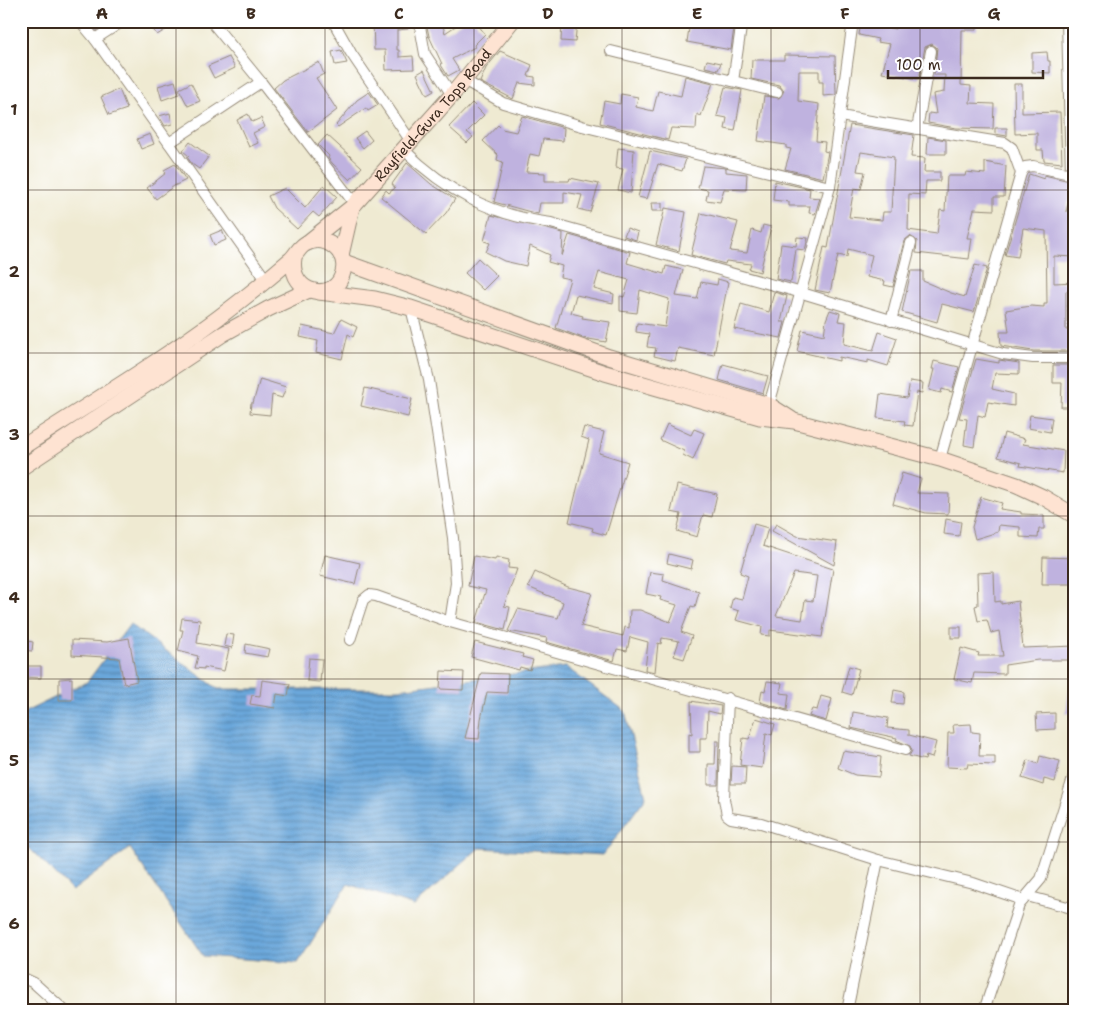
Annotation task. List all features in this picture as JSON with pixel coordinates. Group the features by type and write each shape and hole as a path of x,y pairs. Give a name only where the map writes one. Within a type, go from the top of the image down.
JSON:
{"main road":[{"name":"Rayfield-Gura Topp Road","path":"307,243 353,205 452,95 512,21"},
{"path":"21,468 223,334 268,309 314,291 330,289 338,282 343,272 342,258 353,205"},
{"path":"794,421 769,405 609,357 342,258 336,247 327,242 317,240 307,243 299,249 294,258 292,267 295,277 301,285 314,291 375,299 411,308 605,373 760,417 794,421 940,459 1017,485 1044,497 1075,516"},
{"path":"21,448 216,320 294,258"}],"street":[{"path":"80,21 95,39 267,281"},
{"path":"95,39 123,21"},
{"path":"211,21 261,82 353,205"},
{"path":"332,21 406,144 437,180 483,207 529,220 560,225 802,293 1003,354 1034,358 1075,358"},
{"path":"419,21 425,54 452,95"},
{"path":"733,81 742,21"},
{"path":"769,405 802,293 805,271 830,187 853,21"},
{"path":"940,459 1021,173 1025,167 1033,166 1073,175 1067,21"},
{"path":"611,51 777,92"},
{"path":"917,129 930,51"},
{"path":"464,80 503,104 582,126 830,187"},
{"path":"169,143 261,82"},
{"path":"840,116 1005,143 1012,148 1021,173"},
{"path":"891,321 911,243"},
{"path":"411,308 429,380 453,538 456,583 450,622"},
{"path":"350,640 363,600 369,595 450,622 728,698 905,750"},
{"path":"728,698 724,799 727,815 731,818 761,824 878,860 1075,909"},
{"path":"984,1011 1019,905 1041,879 1075,772"},
{"path":"848,1011 878,860"},
{"path":"21,977 34,983 64,1011"}],"water":[{"path":"130,624 218,689 399,689 566,667 625,711 646,797 603,855 479,848 414,906 348,884 298,963 203,956 130,848 72,891 21,840 21,714 87,682"}],"building":[{"path":"90,21 110,21 96,30"},
{"path":"147,21 161,21 167,29 157,35"},
{"path":"373,21 405,21 408,29 397,30 397,50 399,50 399,57 413,56 414,69 386,70 385,50 374,50"},
{"path":"435,21 436,24 442,23 445,33 463,21 475,21 485,34 474,45 475,47 452,59 459,70 448,76 441,65 429,36 426,22"},
{"path":"562,21 577,21 575,42 561,41"},
{"path":"690,21 712,21 712,24 734,27 731,50 687,42"},
{"path":"861,21 876,21 876,25 895,29 896,25 907,27 908,21 977,21 977,30 962,30 961,85 971,86 970,103 994,104 993,129 956,128 928,123 929,113 936,114 933,94 944,92 945,75 934,75 937,48 932,44 925,47 919,79 882,73 890,44 877,42 878,39 859,35"},
{"path":"341,50 347,63 335,65 332,52"},
{"path":"500,51 532,65 528,76 535,77 535,85 519,83 513,99 480,82 486,68"},
{"path":"1047,52 1048,61 1050,61 1050,73 1032,72 1032,53"},
{"path":"784,55 835,56 836,95 823,96 823,82 819,82 819,71 799,71 798,101 819,104 816,141 825,142 824,151 828,152 823,178 785,169 791,149 786,148 786,145 758,141 764,96 779,98 784,91 779,85 751,79 752,60 784,60"},
{"path":"229,57 235,68 214,78 208,66"},
{"path":"707,60 721,63 718,70 705,67"},
{"path":"319,62 324,74 316,78 337,110 308,132 274,88 283,80"},
{"path":"424,70 434,91 427,95 417,74"},
{"path":"685,76 713,83 701,116 697,114 696,129 671,128 668,140 600,123 604,101 620,104 621,94 638,97 636,107 653,111 658,91 681,96"},
{"path":"175,81 179,94 162,100 158,86"},
{"path":"191,83 200,101 188,106 179,89"},
{"path":"1014,84 1022,84 1022,113 1060,112 1062,163 1044,161 1043,150 1037,150 1037,133 1015,134"},
{"path":"725,87 742,90 735,131 725,129 727,118 717,116"},
{"path":"119,89 127,109 109,115 101,97"},
{"path":"369,92 378,105 368,111 366,108 338,127 336,125 357,100"},
{"path":"472,103 484,115 467,132 473,137 467,143 449,127"},
{"path":"170,113 172,124 165,126 159,116"},
{"path":"248,114 252,122 261,118 265,127 253,133 258,143 249,147 237,120"},
{"path":"522,116 564,128 563,141 543,139 539,156 530,154 526,172 545,173 545,181 569,181 570,178 599,184 590,212 578,209 582,195 564,192 564,203 540,203 538,214 494,202 503,162 497,160 498,155 483,141 498,125 502,129 516,132"},
{"path":"850,125 914,135 911,157 925,158 924,172 940,172 940,181 926,181 925,195 909,194 908,230 937,234 940,210 945,211 947,176 965,176 966,172 985,174 985,162 1006,166 1004,197 994,197 994,210 974,209 967,238 972,238 969,259 916,253 917,241 910,236 904,241 893,287 884,285 885,281 867,277 872,255 848,249 847,257 838,255 830,293 815,290 824,247 828,248","holes":["861,152 894,157 891,212 883,212 882,220 849,217 854,188 861,189 865,172 857,171"]},
{"path":"995,128 1007,128 1007,136 995,134"},
{"path":"365,131 372,140 363,148 355,138"},
{"path":"150,134 154,144 141,149 137,139"},
{"path":"327,135 362,167 350,180 333,164 328,158 329,156 318,145"},
{"path":"928,137 946,140 946,154 927,154"},
{"path":"190,142 209,156 199,169 192,164 187,157 189,156 183,151"},
{"path":"618,148 634,150 631,193 618,190 623,169 616,168"},
{"path":"650,151 686,159 682,171 658,164 647,199 638,197"},
{"path":"407,163 431,184 455,199 446,213 426,234 381,197 386,190 389,193 395,188 392,184"},
{"path":"175,164 186,180 156,199 147,188 166,173 164,170"},
{"path":"703,166 726,168 726,172 747,174 746,190 724,189 720,202 706,200 708,190 698,188"},
{"path":"1029,174 1044,179 1044,175 1074,182 1066,211 1075,211 1075,257 1054,256 1054,283 1075,282 1075,291 1066,291 1066,330 1070,330 1070,340 1075,340 1075,351 1033,351 1001,346 1000,332 1009,332 1006,310 1031,306 1044,307 1044,304 1047,304 1046,231 1023,228 1018,257 1005,255"},
{"path":"775,181 810,189 809,197 820,198 815,214 809,213 810,206 789,206 789,202 773,200"},
{"path":"324,185 337,197 319,217 313,212 297,229 274,208 268,196 285,188 305,208"},
{"path":"651,203 662,203 662,211 652,211"},
{"path":"665,208 686,212 679,251 656,245"},
{"path":"701,213 738,222 730,251 747,253 752,230 761,233 763,225 771,227 760,272 749,269 751,264 726,261 725,264 691,255"},
{"path":"491,215 563,233 562,256 569,235 630,252 627,263 664,274 666,266 683,270 676,296 697,299 701,282 717,285 718,279 728,282 714,355 678,348 675,361 654,356 656,348 647,347 649,334 636,332 637,323 665,327 669,299 640,290 637,313 620,311 620,296 624,297 629,280 599,272 594,289 614,294 613,303 576,295 571,313 583,316 582,318 610,322 606,342 583,338 556,328 570,279 560,277 562,266 548,262 550,255 530,246 526,266 504,261 486,252 490,243 484,241"},
{"path":"627,228 638,232 636,240 624,236"},
{"path":"222,230 226,240 214,245 210,235"},
{"path":"797,237 808,238 805,250 796,249 791,282 776,279 781,244 796,246"},
{"path":"478,258 497,276 483,290 465,273"},
{"path":"975,265 987,268 974,312 942,304 937,322 902,312 911,271 923,271 923,281 965,297"},
{"path":"774,292 787,296 781,322 785,322 781,338 734,329 741,304 769,312"},
{"path":"830,310 840,313 838,321 846,322 844,344 873,351 879,332 897,338 888,366 868,360 868,363 839,357 839,361 797,351 802,330 824,335 826,320"},
{"path":"341,319 357,327 353,337 348,334 342,359 316,353 318,341 300,337 302,326 334,333"},
{"path":"976,359 999,363 999,360 1019,363 1019,374 995,373 992,389 1014,394 1014,406 988,402 985,417 978,415 974,447 964,445 967,419 959,418"},
{"path":"934,361 959,367 952,392 942,389 941,393 929,390"},
{"path":"723,364 768,376 763,393 719,380"},
{"path":"1053,365 1070,365 1070,384 1073,384 1072,407 1061,407 1062,383 1053,383"},
{"path":"260,379 286,387 282,398 272,395 270,415 250,413 251,403 253,403"},
{"path":"910,381 923,383 922,393 917,392 913,426 904,425 905,421 877,418 880,394 907,398"},
{"path":"365,388 412,399 408,417 361,406"},
{"path":"1030,415 1052,418 1050,432 1028,428"},
{"path":"667,424 691,435 694,429 704,433 693,460 683,455 684,451 660,440"},
{"path":"584,427 604,432 599,453 628,462 606,535 592,531 593,528 569,522 589,440 581,437"},
{"path":"1004,433 1025,439 1023,444 1064,451 1063,473 1020,466 1021,463 998,457"},
{"path":"902,473 921,479 917,493 949,494 948,514 926,513 893,504"},
{"path":"677,485 717,494 712,517 703,515 697,537 677,531 681,514 671,512"},
{"path":"981,497 1002,503 1000,509 1021,512 1021,514 1044,515 1044,529 1039,529 1038,538 1020,537 1020,527 999,525 998,532 975,539 972,527"},
{"path":"946,519 961,522 959,536 944,534"},
{"path":"754,524 768,528 763,546 833,569 822,637 770,630 770,636 761,635 762,627 736,620 739,611 730,608 733,597 742,599 748,576 740,573","holes":["794,573 817,576 813,601 805,600 802,620 776,616"]},
{"path":"776,524 797,536 837,542 834,565 772,531"},
{"path":"669,554 693,560 691,569 667,563"},
{"path":"325,555 360,563 355,584 320,576"},
{"path":"474,556 495,560 496,557 509,560 508,568 517,569 504,606 510,607 505,630 476,622 486,590 468,586"},
{"path":"1043,557 1075,558 1074,584 1042,584"},
{"path":"535,572 568,587 592,593 581,626 623,636 625,627 629,628 630,610 640,610 670,622 677,605 660,600 661,597 646,594 650,572 664,574 663,580 699,592 695,607 691,606 681,632 692,636 684,659 674,656 679,641 662,638 661,644 658,643 655,672 645,670 648,642 630,637 627,651 617,649 614,661 546,642 547,638 508,631 518,609 558,618 563,602 528,587"},
{"path":"994,572 995,602 1001,601 1001,604 1018,601 1023,648 1075,646 1075,660 1038,660 1005,665 1005,674 974,673 972,683 954,679 961,648 979,653 978,656 1003,656 999,631 991,633 987,620 978,621 975,606 978,605 977,573"},
{"path":"182,618 200,620 197,643 229,649 224,671 204,667 204,669 195,668 198,656 178,651 183,630 180,630"},
{"path":"951,627 961,627 961,638 951,638"},
{"path":"226,634 234,635 232,648 224,646"},
{"path":"129,638 137,681 124,684 119,658 72,655 72,640 107,642"},
{"path":"22,640 33,642 32,651 21,650"},
{"path":"475,642 523,654 522,657 533,660 530,670 520,667 519,670 471,657"},
{"path":"246,644 270,649 268,657 245,653"},
{"path":"309,658 322,659 320,682 307,681"},
{"path":"21,666 41,666 41,678 21,677"},
{"path":"849,666 859,669 852,695 842,692"},
{"path":"441,671 464,672 463,690 440,689"},
{"path":"481,673 508,674 507,693 487,692 479,739 465,738"},
{"path":"72,678 72,700 59,700 59,679"},
{"path":"262,680 290,684 288,696 277,694 275,708 250,704 252,695 260,696"},
{"path":"767,681 782,683 780,693 789,694 787,710 760,702 762,690 765,691"},
{"path":"1070,685 1075,685 1075,714 1066,713"},
{"path":"894,690 904,692 903,704 892,703"},
{"path":"821,696 832,699 826,721 809,716 812,709 817,710"},
{"path":"691,701 721,706 720,714 708,711 707,738 700,738 700,752 689,752 689,733 692,734"},
{"path":"853,712 888,718 887,728 909,730 909,735 936,742 932,758 926,756 925,760 909,756 912,751 910,746 896,740 897,738 851,728"},
{"path":"1055,713 1055,729 1037,730 1036,714"},
{"path":"756,718 775,724 772,735 766,733 762,768 740,765 743,738 749,739"},
{"path":"971,724 972,732 980,733 979,756 995,756 995,765 968,764 967,768 947,767 948,733 954,733 953,725"},
{"path":"716,741 719,741 718,785 708,785 708,764 715,764"},
{"path":"843,751 881,757 879,777 855,775 838,768"},
{"path":"1040,756 1060,761 1055,782 1044,779 1043,785 1022,778 1028,760 1038,764"},
{"path":"732,766 746,767 745,784 731,784"}]}
